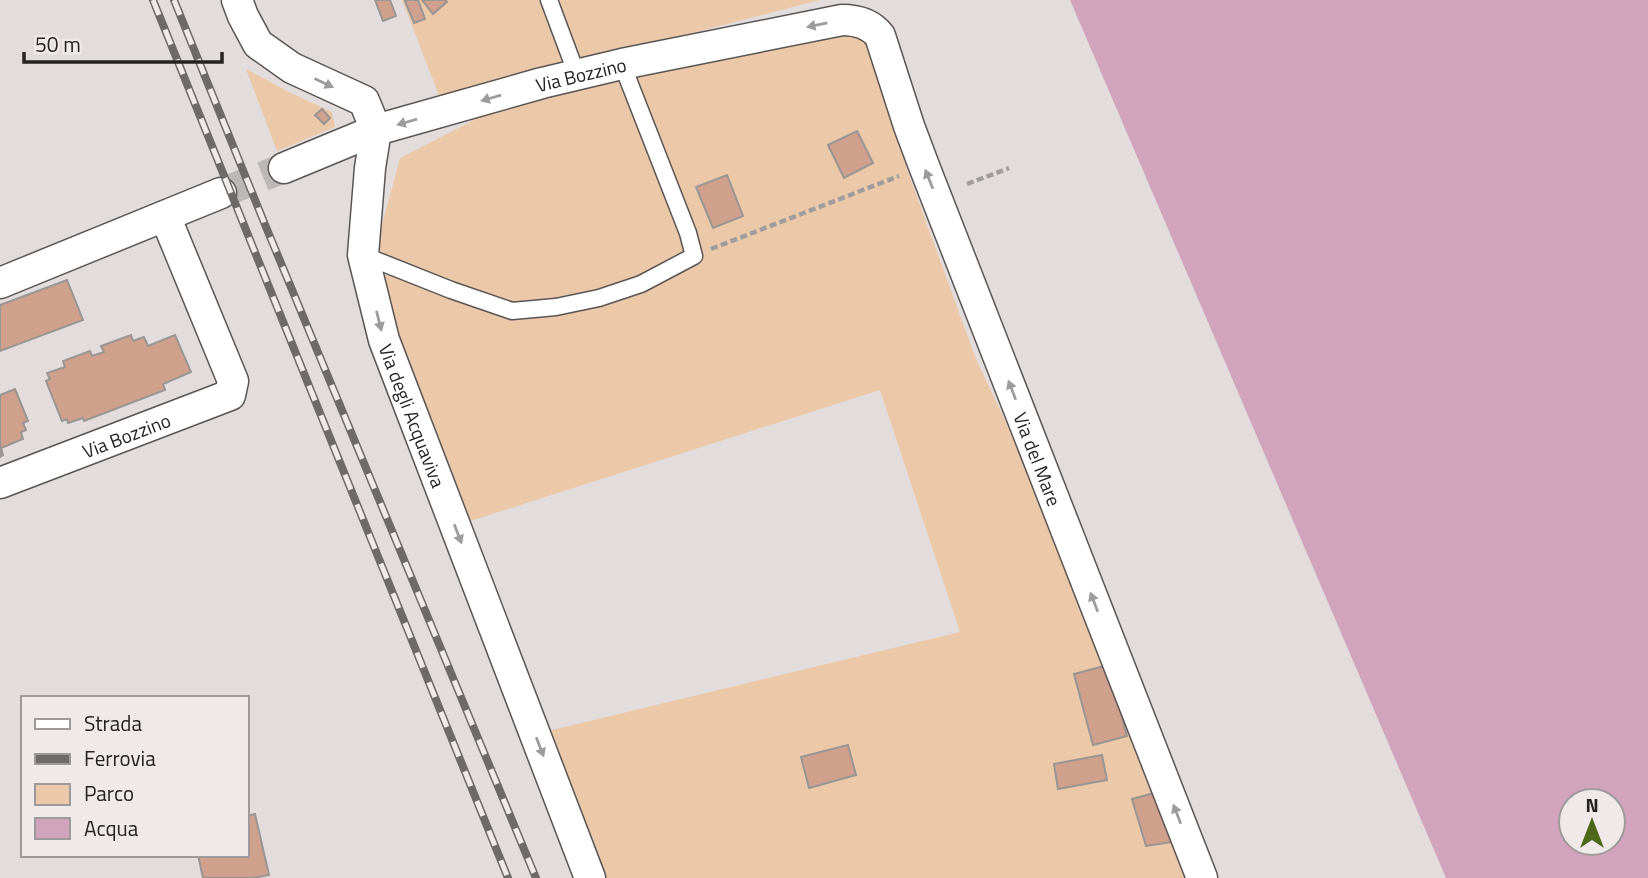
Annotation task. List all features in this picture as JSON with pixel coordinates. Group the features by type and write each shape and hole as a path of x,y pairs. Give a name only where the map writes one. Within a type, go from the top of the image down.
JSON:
{"street":[{"path":"237,0 258,44 292,68 364,102 376,130"},
{"name":"Via Bozzino","path":"284,168 376,130 622,64 842,20 862,23 880,36"},
{"name":"Via del Mare","path":"880,36 924,166 1202,878"},
{"name":"Via degli Acquaviva","path":"376,130 363,255 384,340 590,878"},
{"path":"0,283 221,193"},
{"name":"Via Bozzino","path":"0,483 230,395 233,381 165,216"}],"lane":[{"path":"549,0 577,75"},
{"path":"363,255 512,311 599,298 640,284 694,256 688,233 622,64"}],"path":[{"path":"967,184 1009,169"},
{"path":"694,256 908,172"}],"green space":[{"path":"402,0 820,0 440,98"},
{"path":"843,33 870,39 908,172 976,359 1091,602 1196,878 603,878 590,835 544,732 960,632 880,390 467,522 416,395 379,277 393,274 394,262 376,247 400,158 505,104 623,69"},
{"path":"246,69 332,112 335,127 277,151"}],"water":[{"path":"1070,0 1648,0 1648,878 1446,878"}],"building":[{"path":"375,0 390,0 396,16 383,21"},
{"path":"418,0 425,19 414,23 405,1"},
{"path":"422,0 445,0 447,2 433,14"},
{"path":"322,109 330,118 324,124 315,115"},
{"path":"857,131 873,163 844,178 828,145"},
{"path":"727,175 743,216 713,228 696,187"},
{"path":"67,280 83,320 0,351 0,305"},
{"path":"131,335 133,341 144,337 148,346 175,335 191,372 163,384 165,390 84,421 83,418 68,423 67,419 62,421 46,381 50,379 47,373 65,367 63,361 90,351 92,356 104,352 101,346"},
{"path":"15,389 28,421 23,423 26,430 21,432 23,439 1,448 3,455 0,457 0,395"},
{"path":"1108,665 1127,736 1093,745 1074,674"},
{"path":"848,745 856,775 809,788 801,757"},
{"path":"1102,755 1107,780 1058,789 1054,764"},
{"path":"1162,791 1179,841 1146,846 1132,799"},
{"path":"255,814 269,875 253,878 203,878 198,857 248,857 248,816"}],"tunnel":[{"path":"221,193 284,168"}],"railway":[{"path":"153,0 508,878"},
{"path":"174,0 536,878"}]}
